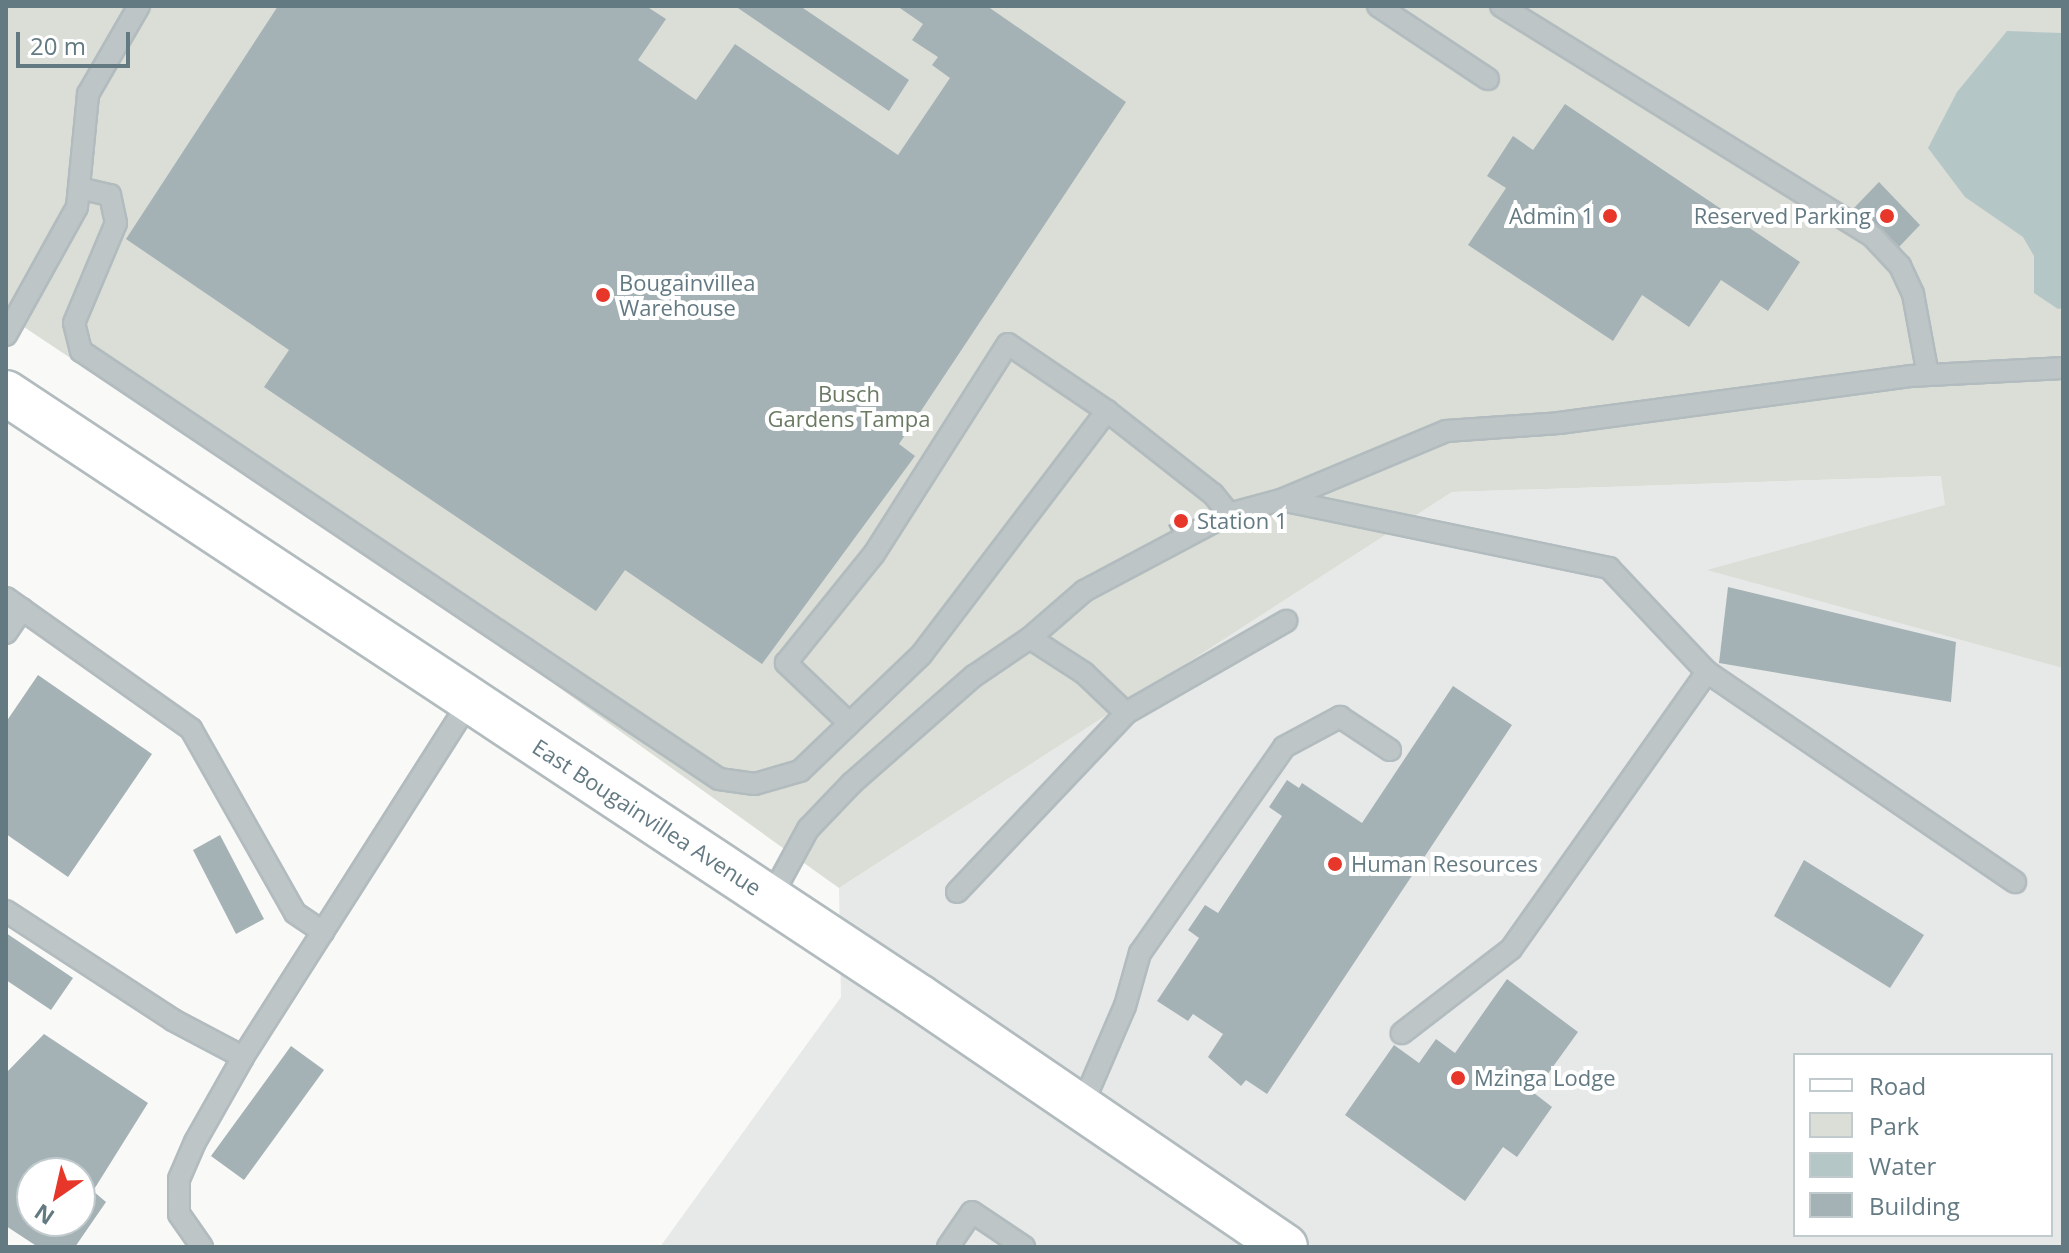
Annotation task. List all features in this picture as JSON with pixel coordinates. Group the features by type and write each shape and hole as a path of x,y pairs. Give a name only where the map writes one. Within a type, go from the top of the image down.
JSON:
{"street":[{"name":"East Bougainvillea Avenue","path":"6,393 770,899 1285,1247"}],"lane":[{"path":"6,335 77,207 88,94 139,6"},
{"path":"1378,6 1488,79"},
{"path":"1501,6 1873,237 1900,266 1913,294 1928,375"},
{"path":"79,188 110,195 116,223 74,323 81,351 719,779 755,784 800,771 921,655 1107,411"},
{"path":"848,722 786,663 874,554 1008,344 1107,411 1213,494 1229,514"},
{"path":"770,899 808,829 852,783 974,676 1030,638 1084,591 1229,514 1281,500 1446,431 1559,423 1928,375 2063,368"},
{"path":"1281,500 1609,568 1707,672 2015,882"},
{"path":"6,633 14,604 191,729 295,913 323,932"},
{"path":"957,892 1126,713 1286,621"},
{"path":"1030,638 1084,673 1126,713"},
{"path":"1402,1033 1511,949 1707,672"},
{"path":"202,1247 179,1214 179,1179 243,1057 470,700"},
{"path":"1081,1108 1125,1006 1140,953 1284,747 1340,717 1390,750"},
{"path":"6,911 127,992 243,1057"},
{"path":"948,1247 972,1212 1024,1247"}],"shaded area":[{"path":"2063,472 2063,1247 660,1247 841,997 839,888 1452,492"}],"green space":[{"name":"Busch Gardens Tampa","path":"6,6 2063,6 2063,668 1707,570 1945,505 1941,476 1452,492 839,888 487,636 6,315"}],"water":[{"path":"2007,31 2063,33 2063,308 2058,309 2034,293 2034,256 2023,237 1965,197 1928,148 1957,92"}],"building":[{"name":"Bougainvillea Warehouse","path":"278,6 646,6 666,19 638,60 696,100 735,44 898,155 950,78 932,65 938,57 912,40 923,24 897,6 987,6 1126,102 899,444 915,456 762,664 625,570 596,611 264,387 289,350 126,239"},
{"path":"735,6 800,6 909,80 889,111"},
{"name":"Admin 1","path":"1565,104 1800,262 1768,311 1721,280 1689,327 1642,295 1613,341 1468,245 1506,188 1487,176 1513,136 1533,150"},
{"name":"Reserved Parking","path":"1879,182 1920,225 1898,248 1854,208"},
{"name":"Station 1","path":"1184,517 1188,526 1172,533 1168,525"},
{"path":"1728,587 1956,642 1951,702 1719,663"},
{"path":"38,675 152,754 68,877 6,834 6,722"},
{"name":"Human Resources","path":"1453,686 1512,725 1267,1094 1246,1080 1241,1086 1208,1057 1223,1034 1193,1014 1188,1021 1157,1001 1199,938 1188,930 1205,905 1218,913 1282,816 1269,807 1287,780 1299,788 1302,783 1362,823"},
{"path":"220,835 264,919 236,934 193,850"},
{"path":"1804,860 1924,935 1890,988 1774,916"},
{"path":"6,933 73,978 51,1010 6,980"},
{"name":"Mzinga Lodge","path":"1507,979 1578,1032 1534,1093 1552,1107 1517,1157 1503,1147 1465,1201 1345,1115 1394,1045 1419,1063 1436,1039 1455,1053"},
{"path":"44,1034 148,1103 96,1186 96,1157 16,1157 16,1233 6,1226 6,1073"},
{"path":"291,1046 324,1070 244,1180 211,1156"},
{"path":"96,1194 106,1202 96,1217"},
{"path":"23,1237 82,1237 75,1247 38,1247"}],"place":[{"name":"Admin 1","path":"1610,216"},
{"name":"Reserved Parking","path":"1887,216"},
{"name":"Bougainvillea Warehouse","path":"603,295"},
{"name":"Station 1","path":"1181,521"},
{"name":"Human Resources","path":"1335,864"},
{"name":"Mzinga Lodge","path":"1458,1078"}]}
